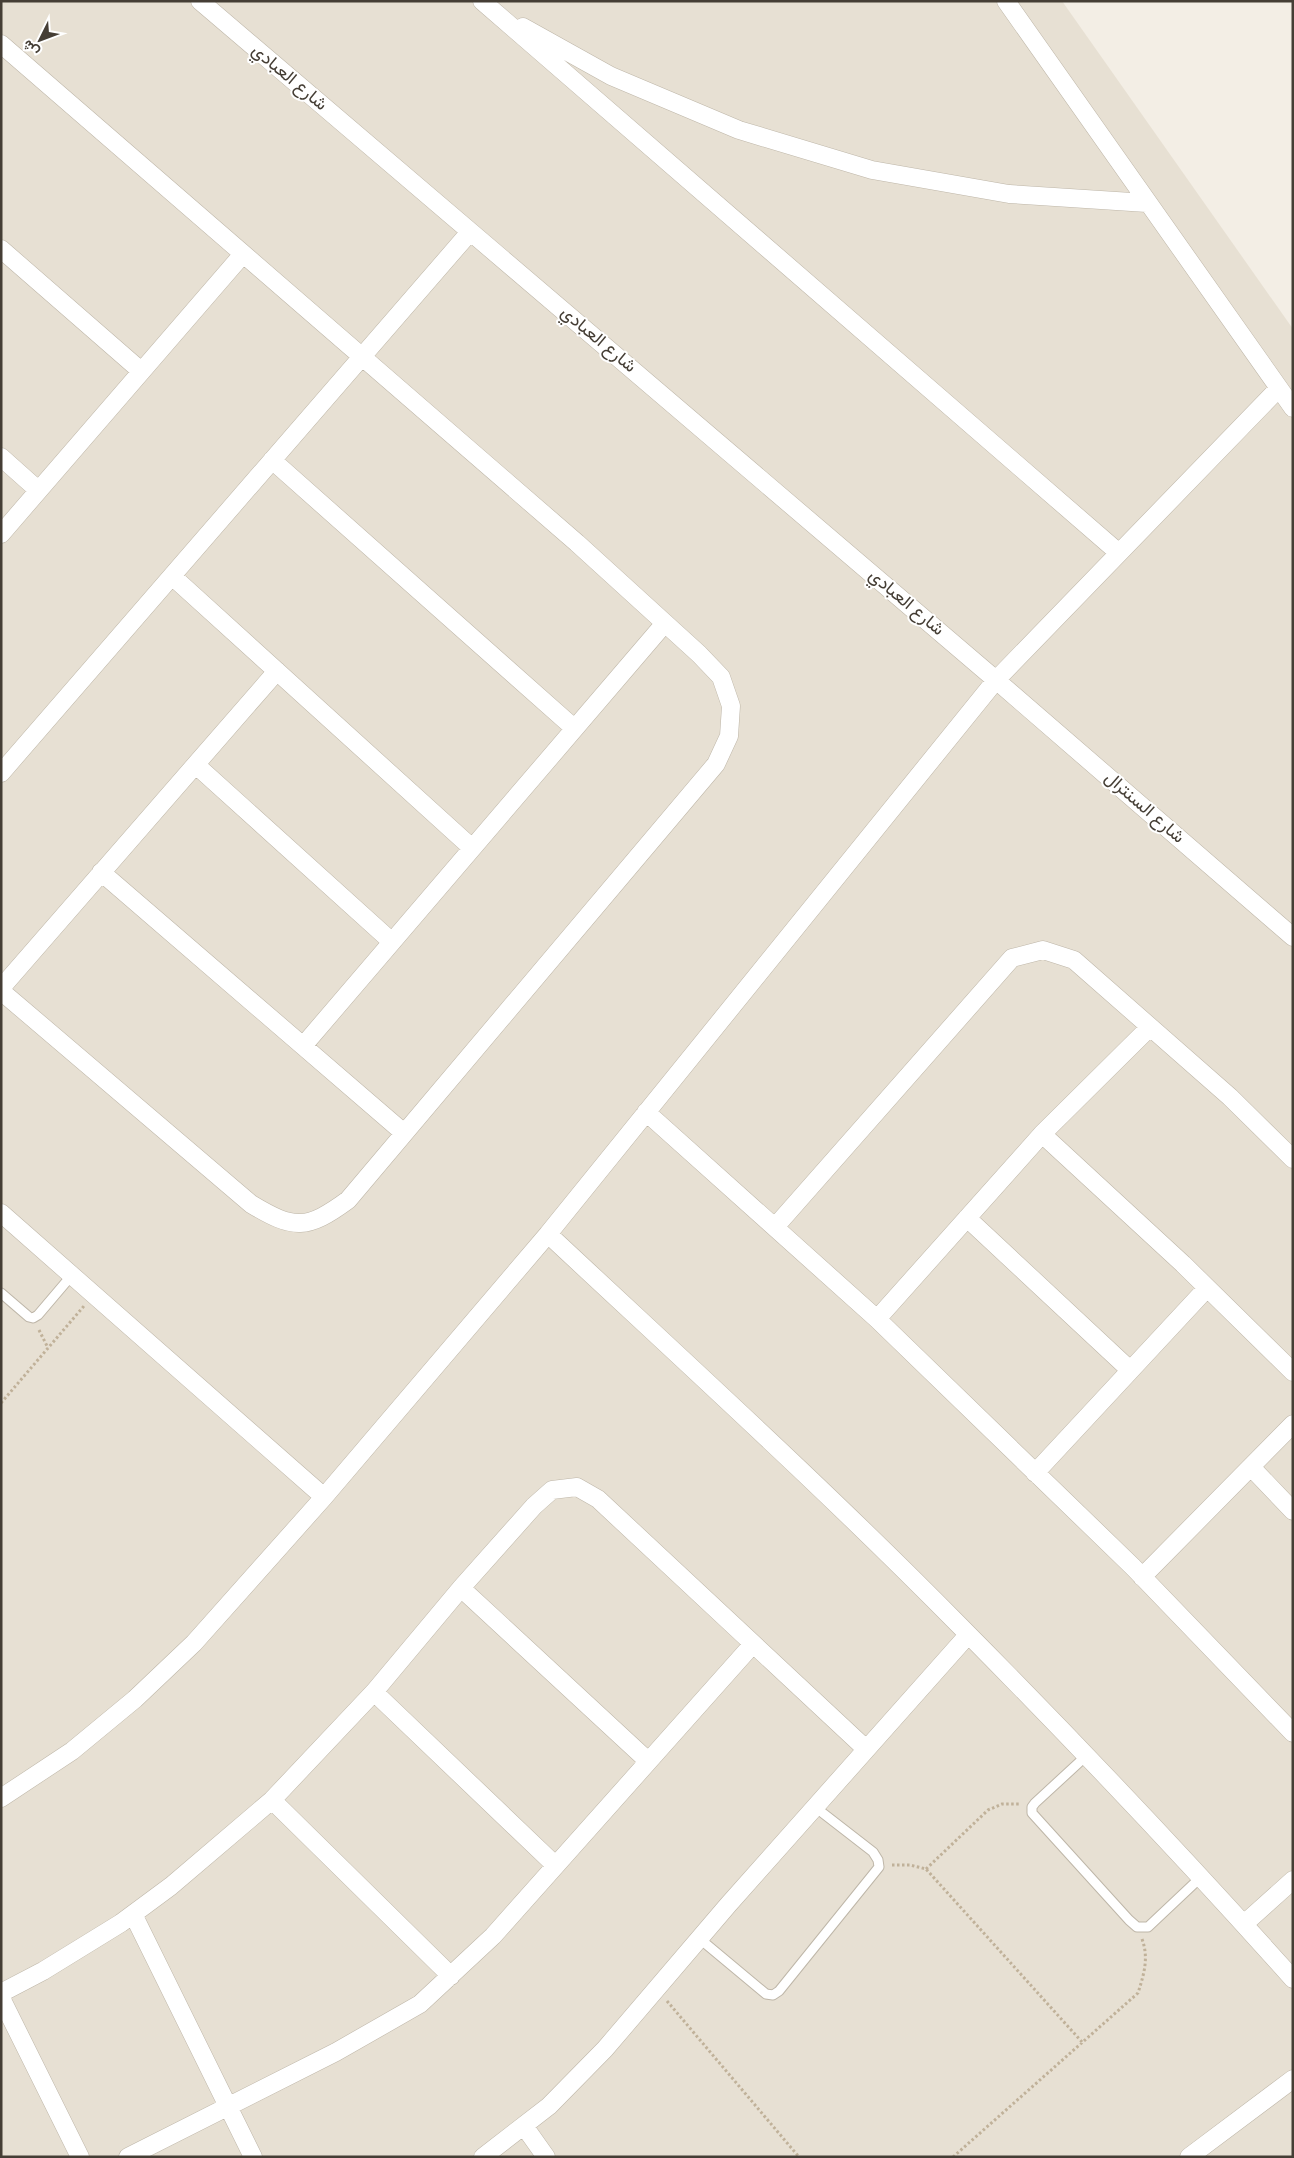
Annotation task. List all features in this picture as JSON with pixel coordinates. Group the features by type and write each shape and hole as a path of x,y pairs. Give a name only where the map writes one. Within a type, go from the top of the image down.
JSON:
{"street":[{"name":"شارع العبادي","path":"200,1 996,680"},
{"path":"1006,1 1293,408"},
{"path":"486,5 611,76 739,130 872,170 1009,194 1147,203"},
{"path":"486,5 1118,553"},
{"path":"1,44 569,537 665,623 699,654 720,677 731,706 730,736 716,764 348,1200 326,1216 301,1225 276,1219 251,1204 1,989 277,671"},
{"path":"1,772 470,232"},
{"path":"1,249 142,371"},
{"path":"1,534 243,254"},
{"path":"1,1798 72,1751 135,1700 194,1643 324,1497 548,1234 996,680 1279,388"},
{"path":"1,457 38,490"},
{"path":"272,460 574,728"},
{"path":"172,576 472,848"},
{"path":"303,1046 665,623"},
{"name":"شارع السنترال","path":"996,680 1293,937"},
{"path":"196,765 392,942"},
{"path":"102,872 404,1133"},
{"path":"775,1227 1012,958 1043,950 1074,960 1230,1097 1293,1159"},
{"path":"876,1319 1042,1134 1150,1027"},
{"path":"646,1112 876,1319 1142,1577 1293,1733"},
{"path":"1042,1134 1207,1288 1293,1372"},
{"path":"1,1213 324,1497"},
{"path":"967,1218 1130,1370"},
{"path":"548,1234 755,1428 968,1635 1086,1756 1244,1924 1293,1979"},
{"path":"1035,1473 1207,1288"},
{"path":"1142,1577 1293,1424"},
{"path":"1250,1467 1293,1511"},
{"path":"1,1993 43,1971 133,1914 170,1886 272,1800 374,1692 461,1588 534,1506 552,1490 576,1488 598,1499 866,1750"},
{"path":"461,1588 648,1760"},
{"path":"483,2157 549,2106 605,2049 700,1938 968,1635"},
{"path":"128,2157 382,2027 420,2004 493,1936 753,1644"},
{"path":"374,1692 555,1865"},
{"path":"272,1800 451,1976"},
{"path":"1244,1924 1293,1880"},
{"path":"133,1914 253,2157"},
{"path":"1,1998 80,2157"},
{"path":"1189,2157 1293,2079"},
{"path":"524,2126 546,2157"}],"lane":[{"path":"1,1293 28,1317 33,1318 38,1315 72,1275"},
{"path":"1086,1756 1032,1807 1035,1817 1129,1920 1137,1927 1148,1927 1200,1878"},
{"path":"700,1938 766,1994 773,1994 779,1991 879,1868 878,1860 873,1852 815,1807"}],"path":[{"path":"1,1403 94,1294"},
{"path":"33,1318 48,1348"},
{"path":"926,1869 988,1810 1002,1804 1017,1803 1032,1807"},
{"path":"879,1868 894,1865 910,1865 926,1869 1082,2042"},
{"path":"953,2157 1138,1992 1145,1971 1145,1948 1137,1927"},
{"path":"657,1989 799,2157"}],"shaded area":[{"path":"1,1 1062,1 1293,329 1293,2157 1,2157"}]}
